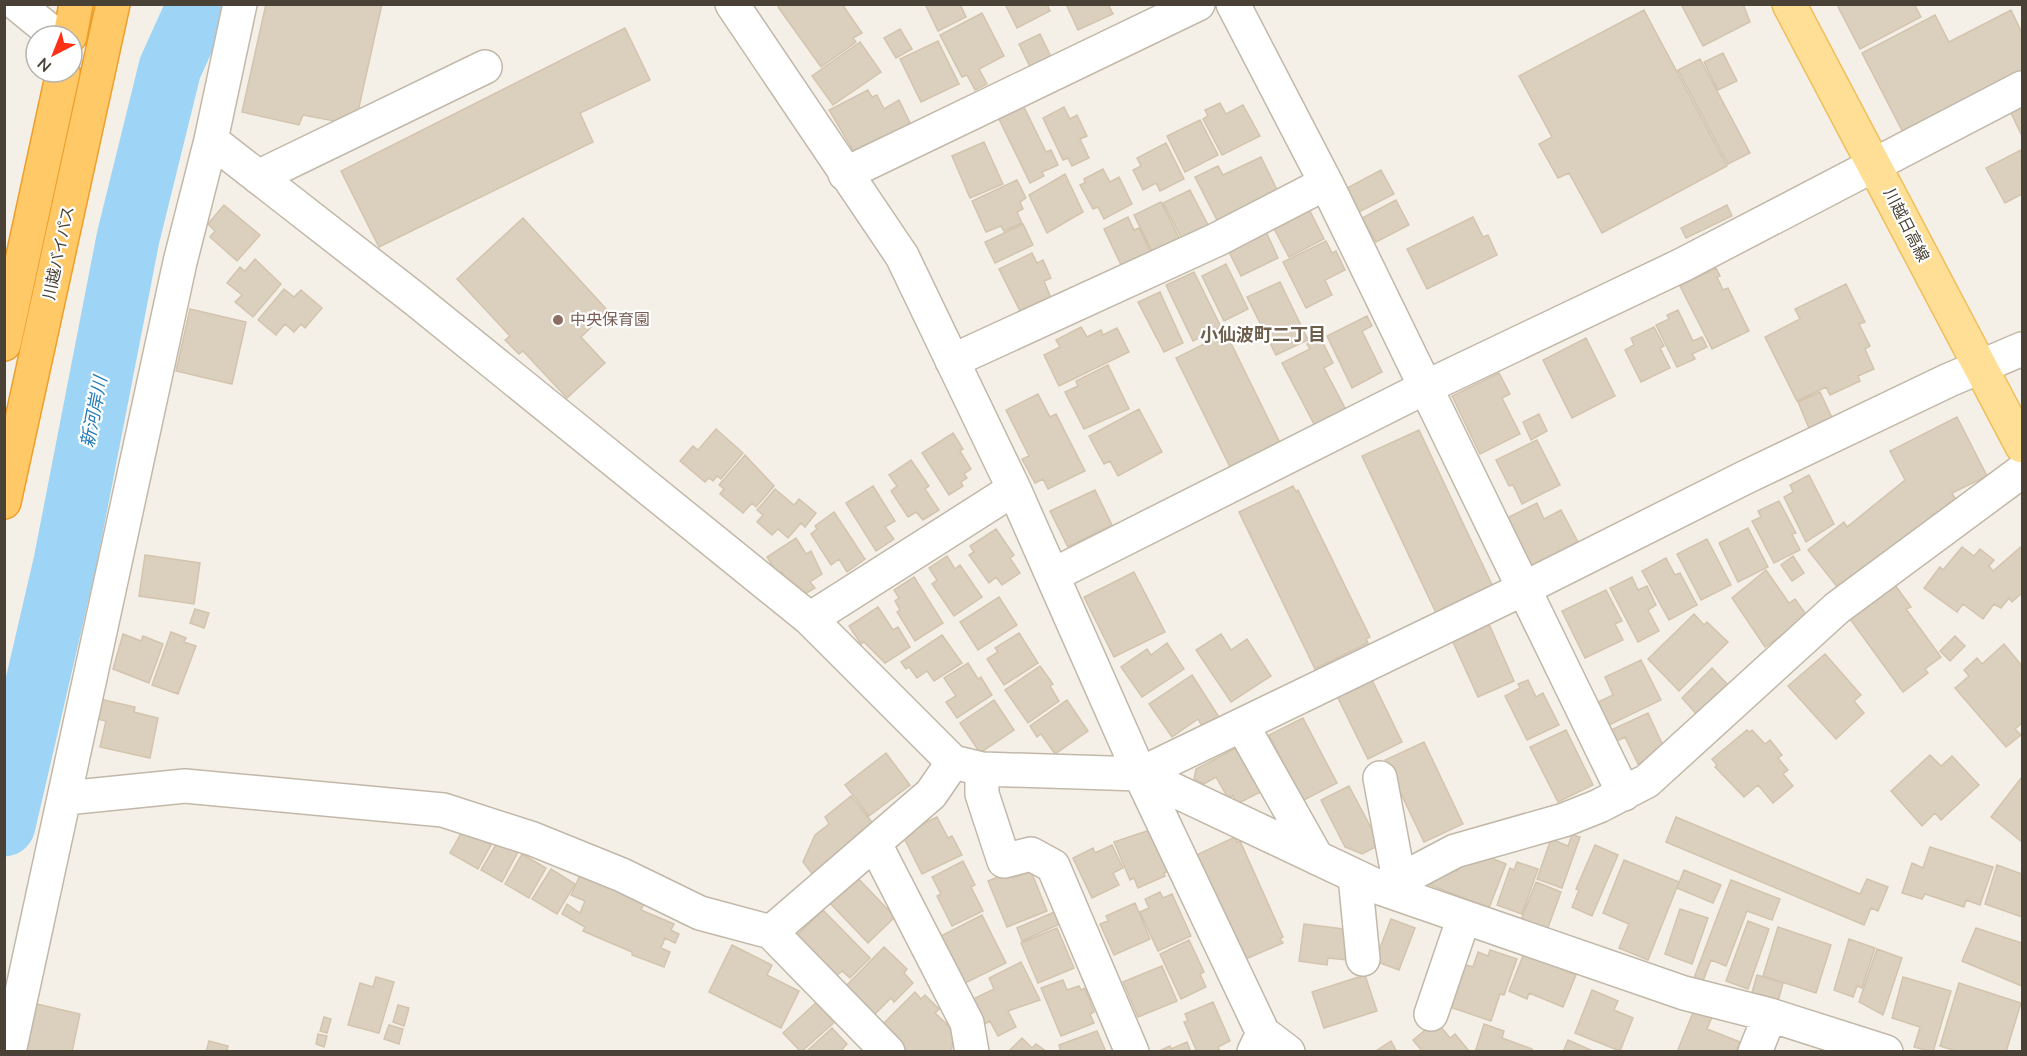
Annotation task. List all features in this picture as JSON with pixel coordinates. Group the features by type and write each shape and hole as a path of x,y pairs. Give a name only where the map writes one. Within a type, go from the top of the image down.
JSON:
{"highway":[{"path":"72,24 76,4"},
{"name":"川越バイパス","path":"4,502 113,4"},
{"name":"川越バイパス","path":"4,344 60,84"}],"main road":[{"name":"川越日高線","path":"1789,4 2022,446"}],"street":[{"path":"17,4 41,24"},
{"path":"9,1052 66,798 180,262 211,140 240,4"},
{"path":"732,4 902,256 1014,489 1140,774 1268,1045"},
{"path":"845,174 1198,4"},
{"path":"1233,4 1326,183 1624,794"},
{"path":"258,177 485,67"},
{"path":"1053,575 1424,388 1682,265 2022,88"},
{"path":"211,140 415,299 810,619 968,765 982,794 1004,861 1031,854 1053,866 1132,1052"},
{"path":"952,362 1216,240 1326,183"},
{"path":"1140,774 1523,589 1744,478 2022,349"},
{"path":"1379,881 1455,851 1564,820 1624,794 1647,781 1837,609 2022,471"},
{"path":"810,619 1014,489"},
{"path":"1242,725 1317,858"},
{"path":"771,932 931,794 968,765 1140,774 1317,858 1464,917 1684,993 1770,1015 1886,1052"},
{"path":"1363,959 1379,881 1380,778"},
{"path":"66,798 185,786 442,810 533,839 622,875 700,913 771,932 888,1052"},
{"path":"875,844 968,1023 972,1052"},
{"path":"1431,1014 1464,917"},
{"path":"1755,1052 1770,1015"}],"building":[{"path":"266,4 382,4 355,125 303,115 299,125 242,112"},
{"path":"781,4 842,4 862,33 853,38 856,42 821,67 778,7"},
{"path":"925,4 960,4 966,17 938,31"},
{"path":"1005,4 1047,4 1050,11 1017,28"},
{"path":"1066,4 1108,4 1113,14 1078,30"},
{"path":"1681,4 1743,4 1750,22 1703,46"},
{"path":"1842,4 1914,4 1921,17 1860,49 1838,7"},
{"path":"1644,10 1727,166 1602,233 1569,173 1558,178 1539,144 1552,137 1519,76"},
{"path":"2011,10 2022,33 2022,78 1906,138 1862,53 1935,15 1949,42"},
{"path":"982,13 1004,56 979,69 987,84 975,90 967,75 962,77 940,35"},
{"path":"625,28 650,80 580,113 593,142 379,247 341,171"},
{"path":"900,29 912,49 896,58 884,38"},
{"path":"1040,34 1053,61 1032,71 1019,44"},
{"path":"938,41 959,84 921,102 900,59"},
{"path":"860,42 881,72 833,105 812,76"},
{"path":"1723,53 1737,81 1718,90 1704,62"},
{"path":"1700,59 1750,153 1728,164 1678,70"},
{"path":"868,90 872,97 877,95 884,109 899,100 914,131 859,160 829,110"},
{"path":"1220,103 1226,114 1243,105 1260,136 1222,155 1203,119 1208,116 1205,110"},
{"path":"1024,107 1046,152 1051,150 1058,165 1042,172 1044,176 1030,183 999,119"},
{"path":"1064,107 1070,119 1077,115 1087,136 1080,139 1089,158 1072,166 1068,158 1063,160 1043,118"},
{"path":"2022,107 2022,136 2011,113"},
{"path":"1200,120 1218,155 1185,172 1167,136"},
{"path":"984,142 1003,184 970,198 952,156"},
{"path":"1166,143 1184,179 1160,191 1156,183 1143,190 1133,170 1141,166 1137,158"},
{"path":"2021,150 2022,194 2005,203 1986,168"},
{"path":"1261,157 1282,200 1219,224 1195,177 1218,166 1223,175"},
{"path":"1103,169 1110,182 1119,177 1132,204 1104,219 1098,207 1093,209 1080,185 1085,183 1084,179"},
{"path":"1381,170 1394,194 1359,212 1347,188"},
{"path":"1065,174 1083,212 1047,233 1029,195"},
{"path":"1017,180 1026,198 1020,202 1023,209 1017,212 1022,223 1004,231 1001,226 986,232 972,201"},
{"path":"1190,190 1208,225 1182,239 1163,203"},
{"path":"1396,200 1409,225 1376,242 1362,218"},
{"path":"1161,202 1180,240 1153,253 1134,215"},
{"path":"224,205 260,235 237,261 210,237 215,231 208,224"},
{"path":"1307,205 1324,239 1289,257 1271,223"},
{"path":"1727,205 1732,216 1686,238 1681,228"},
{"path":"1128,217 1134,230 1139,228 1152,255 1123,269 1104,229"},
{"path":"1473,217 1483,237 1488,235 1497,255 1427,289 1407,249"},
{"path":"523,218 608,311 581,337 605,363 567,398 523,351 519,354 505,340 510,336 457,279"},
{"path":"1023,224 1033,245 995,263 985,242"},
{"path":"1263,225 1278,258 1241,276 1225,244"},
{"path":"1326,241 1332,253 1336,251 1345,270 1325,280 1332,295 1306,308 1283,262"},
{"path":"1032,253 1037,263 1043,260 1051,278 1044,281 1051,298 1021,313 999,269"},
{"path":"255,259 281,284 253,317 235,302 242,295 227,283 240,267 245,271"},
{"path":"1226,264 1248,309 1224,321 1202,276"},
{"path":"1716,268 1723,290 1728,288 1749,331 1712,349 1680,286"},
{"path":"1194,272 1221,327 1193,341 1166,285"},
{"path":"1280,282 1308,340 1276,355 1247,297"},
{"path":"1846,284 1865,322 1859,324 1870,346 1865,349 1874,369 1858,376 1860,381 1830,395 1826,387 1797,401 1765,337 1800,319 1795,309"},
{"path":"284,289 294,297 301,290 322,308 305,328 301,324 294,332 285,324 276,335 258,320"},
{"path":"1160,292 1183,343 1164,352 1138,302"},
{"path":"190,309 246,322 232,384 176,371"},
{"path":"1678,310 1693,341 1702,337 1707,347 1692,354 1695,359 1677,367 1656,325 1669,319 1667,315"},
{"path":"1367,316 1372,326 1362,331 1382,372 1352,388 1327,336"},
{"path":"1081,327 1087,337 1101,330 1103,335 1117,328 1129,352 1059,386 1044,355 1060,347 1056,340"},
{"path":"1654,327 1664,346 1660,348 1670,368 1641,382 1625,350 1634,345 1631,338"},
{"path":"1226,333 1282,447 1232,471 1176,358"},
{"path":"1320,337 1333,363 1324,368 1346,410 1315,426 1282,363 1310,349 1307,344"},
{"path":"1586,338 1615,396 1572,418 1543,360"},
{"path":"1108,365 1129,409 1084,429 1065,392 1078,386 1076,381"},
{"path":"1499,373 1510,394 1502,398 1520,434 1480,454 1452,396"},
{"path":"1820,392 1834,422 1811,433 1798,402"},
{"path":"1038,394 1050,417 1056,414 1085,471 1048,489 1043,479 1035,483 1022,459 1029,456 1006,410"},
{"path":"1139,409 1162,452 1118,476 1110,461 1104,464 1089,436"},
{"path":"1539,414 1547,431 1531,440 1523,422"},
{"path":"1957,417 1987,476 1952,493 1957,502 1931,515 1933,520 1842,593 1808,550 1844,522 1847,527 1905,480 1890,451"},
{"path":"716,429 743,453 721,479 717,476 713,481 709,478 705,482 680,461 693,446 698,450"},
{"path":"1419,430 1494,589 1437,615 1362,456"},
{"path":"953,433 971,469 964,474 967,478 961,482 963,486 949,495 922,453"},
{"path":"1537,440 1560,485 1522,504 1513,485 1509,486 1496,460"},
{"path":"745,455 774,486 756,507 752,503 743,513 720,494 724,489 719,485"},
{"path":"911,460 929,486 925,489 939,510 923,520 916,512 908,517 891,491 897,486 889,475"},
{"path":"1809,475 1834,524 1806,542 1784,497 1793,492 1790,485"},
{"path":"873,486 895,521 885,527 894,539 876,551 846,503"},
{"path":"1293,486 1296,492 1298,490 1370,637 1366,639 1368,643 1315,669 1239,512"},
{"path":"775,489 794,505 799,499 816,513 805,527 801,523 788,538 778,529 772,535 757,522 763,515 757,510"},
{"path":"1095,490 1112,525 1068,547 1050,511"},
{"path":"1779,501 1796,533 1792,534 1800,550 1774,563 1752,521 1761,517 1758,511"},
{"path":"1537,503 1544,519 1561,510 1578,542 1531,566 1507,518"},
{"path":"834,512 865,559 847,572 839,559 831,565 811,534 817,529 815,526"},
{"path":"1748,528 1768,567 1738,582 1719,543"},
{"path":"996,529 1014,555 1010,558 1020,573 1002,585 996,577 989,583 969,555 974,552 970,546"},
{"path":"796,538 806,554 811,551 822,574 810,582 815,588 803,595 792,582 789,584 782,572 778,575 767,557"},
{"path":"1707,539 1731,585 1701,600 1677,554"},
{"path":"2022,546 2022,593 2012,602 2009,598 2001,608 1994,604 1983,619 1963,604 1957,612 1924,588 1940,567 1943,570 1962,547 1974,556 1980,549 1994,560 1989,566 1993,571"},
{"path":"145,555 200,563 194,604 139,596"},
{"path":"947,556 955,569 960,565 982,597 954,616 932,584 937,580 929,568"},
{"path":"1793,556 1804,573 1792,581 1781,565"},
{"path":"1666,558 1675,575 1680,573 1697,605 1669,620 1642,571"},
{"path":"1766,570 1789,603 1795,599 1808,617 1765,647 1732,598"},
{"path":"1134,572 1165,632 1114,657 1084,597"},
{"path":"914,577 943,623 915,641 897,612 900,610 895,601 899,598 894,590"},
{"path":"1632,577 1638,590 1647,586 1656,605 1648,610 1659,631 1638,642 1610,588"},
{"path":"1895,585 1911,607 1906,609 1941,657 1925,669 1928,673 1903,692 1850,619"},
{"path":"1606,590 1622,621 1615,624 1623,640 1585,658 1562,611"},
{"path":"999,597 1017,625 978,650 960,622"},
{"path":"878,607 893,630 898,627 910,647 885,663 864,642 861,644 849,626"},
{"path":"195,609 209,613 204,628 190,623"},
{"path":"1694,614 1704,625 1707,622 1728,642 1679,691 1648,659"},
{"path":"1489,624 1514,681 1478,697 1452,640"},
{"path":"171,632 186,638 184,642 196,646 178,694 152,685"},
{"path":"1019,633 1038,663 1004,685 987,659 998,652 995,648"},
{"path":"123,634 141,641 143,636 163,644 149,683 113,669"},
{"path":"1221,634 1231,650 1247,639 1271,676 1231,702 1196,650"},
{"path":"942,635 962,663 934,681 927,671 917,678 909,667 906,669 901,662"},
{"path":"1955,636 1965,646 1950,661 1940,651"},
{"path":"1167,643 1184,669 1142,697 1121,667 1147,649 1151,655"},
{"path":"2004,644 2022,666 2022,723 2015,729 2021,735 2006,747 1955,688 1969,676 1964,670 1977,658 1982,664"},
{"path":"1825,654 1861,695 1854,701 1864,713 1836,739 1788,686"},
{"path":"1641,660 1661,700 1609,725 1598,702 1613,695 1605,677"},
{"path":"968,663 978,679 981,677 992,695 957,718 946,702 956,696 944,678"},
{"path":"1040,666 1053,684 1050,686 1059,701 1028,723 1005,690"},
{"path":"1712,668 1729,686 1699,717 1682,698"},
{"path":"1192,675 1219,717 1203,728 1198,719 1172,737 1149,704"},
{"path":"1372,680 1402,742 1368,759 1337,696"},
{"path":"1528,680 1536,697 1543,693 1559,725 1527,740 1505,696 1520,688 1518,684"},
{"path":"100,699 135,707 134,712 158,718 150,758 100,747 106,721 97,719"},
{"path":"994,700 1014,730 980,753 960,723"},
{"path":"1067,700 1088,731 1055,754 1041,734 1037,737 1030,726"},
{"path":"1648,713 1665,750 1638,764 1625,737 1617,741 1611,730"},
{"path":"1303,718 1337,783 1302,801 1269,735"},
{"path":"1566,730 1593,785 1558,802 1530,747"},
{"path":"1747,730 1750,732 1752,730 1765,744 1770,740 1782,755 1778,758 1788,770 1783,774 1793,786 1773,803 1758,785 1744,797 1715,767 1717,765 1712,759"},
{"path":"1424,742 1463,824 1424,842 1385,760"},
{"path":"1238,747 1268,788 1237,804 1233,795 1228,798 1216,777 1204,784 1194,779 1196,769"},
{"path":"886,753 910,785 869,816 845,785"},
{"path":"1930,755 1941,766 1952,756 1979,785 1941,820 1935,813 1922,826 1891,791"},
{"path":"2022,777 2022,842 1991,817"},
{"path":"1349,786 1380,845 1362,854 1345,847 1321,800"},
{"path":"851,796 875,826 813,875 803,862 815,835 829,824 825,817"},
{"path":"937,817 948,838 952,836 962,855 922,874 902,834"},
{"path":"1676,817 1860,894 1867,879 1888,887 1878,911 1871,908 1864,925 1666,842"},
{"path":"463,830 491,845 478,869 450,853"},
{"path":"1150,830 1168,871 1164,873 1165,876 1138,888 1134,878 1130,880 1114,842"},
{"path":"1572,835 1580,837 1562,888 1537,879 1551,839 1568,846"},
{"path":"1235,837 1237,842 1240,841 1283,937 1280,939 1283,943 1239,962 1192,857"},
{"path":"498,841 518,852 502,882 481,870"},
{"path":"1112,845 1123,868 1113,873 1119,885 1092,898 1073,858 1093,848 1095,853"},
{"path":"1595,845 1618,855 1592,916 1572,907 1579,890 1576,889"},
{"path":"1930,847 1993,867 1980,905 1966,900 1964,907 1925,894 1922,899 1902,893 1912,863 1923,868"},
{"path":"522,854 546,868 529,898 505,884"},
{"path":"1481,854 1506,864 1489,908 1428,884 1434,868 1447,866 1457,871 1461,862 1468,859 1478,863"},
{"path":"1624,860 1679,882 1648,960 1619,948 1629,924 1603,913"},
{"path":"963,861 975,885 971,887 983,911 952,926 937,896 941,894 932,877"},
{"path":"1517,862 1538,869 1522,914 1497,905 1510,868 1514,870"},
{"path":"1997,865 2022,874 2022,917 1985,904"},
{"path":"551,869 575,884 557,914 532,899"},
{"path":"1684,870 1721,885 1713,903 1677,888"},
{"path":"582,871 646,900 641,910 674,924 671,930 679,934 675,943 665,938 661,948 670,952 664,967 632,955 632,952 583,931 585,927 562,914 567,904 580,913 585,901 571,895"},
{"path":"1031,871 1047,911 1007,927 988,881 1011,872 1013,878"},
{"path":"852,872 895,917 868,943 825,898"},
{"path":"1731,880 1780,899 1772,920 1747,911 1726,966 1711,960 1703,981 1694,978"},
{"path":"1536,882 1561,892 1547,930 1521,920"},
{"path":"1160,892 1163,898 1172,894 1191,936 1158,951 1140,912 1149,908 1145,899"},
{"path":"1135,903 1150,939 1114,955 1100,924 1108,921 1106,916"},
{"path":"1680,909 1708,918 1692,964 1665,954"},
{"path":"823,910 870,958 850,978 842,971 836,976 796,936"},
{"path":"1059,910 1064,922 1022,941 1017,928"},
{"path":"982,915 1006,963 963,984 939,937"},
{"path":"1391,919 1415,928 1399,970 1375,961"},
{"path":"1748,921 1769,929 1748,989 1726,981"},
{"path":"1304,924 1351,930 1347,960 1328,958 1327,965 1299,961"},
{"path":"1778,927 1831,945 1816,993 1763,976"},
{"path":"1057,928 1074,968 1038,983 1021,943"},
{"path":"1976,928 2022,943 2022,986 1962,961"},
{"path":"1849,939 1875,948 1862,988 1857,986 1853,997 1834,990"},
{"path":"1189,940 1204,972 1200,974 1206,987 1181,999 1160,954"},
{"path":"732,945 772,965 767,975 799,991 781,1028 709,992"},
{"path":"884,947 907,969 904,973 913,983 894,1002 891,998 875,1014 846,986"},
{"path":"1877,949 1902,958 1883,1015 1859,1002"},
{"path":"1490,950 1517,959 1504,995 1500,994 1491,1021 1444,1005 1459,963 1473,967 1478,952 1488,956"},
{"path":"1524,953 1576,975 1563,1007 1529,993 1527,999 1509,991"},
{"path":"1021,962 1040,1000 1008,1011 1016,1027 998,1036 990,1021 981,1026 969,1001 994,989 989,978"},
{"path":"1162,966 1177,1001 1138,1017 1123,982"},
{"path":"1365,975 1377,1011 1324,1028 1312,992"},
{"path":"1757,975 1783,983 1777,1005 1751,996"},
{"path":"376,977 394,982 379,1033 348,1025 360,983 373,987"},
{"path":"1903,977 1951,991 1933,1052 1914,1047 1920,1027 1892,1018"},
{"path":"1063,980 1067,990 1079,986 1081,990 1085,988 1094,1012 1090,1014 1094,1023 1061,1036 1041,988"},
{"path":"1959,983 2021,1003 2006,1052 1959,1052 1940,1046"},
{"path":"1592,990 1618,1001 1614,1010 1633,1018 1620,1051 1575,1033"},
{"path":"915,992 921,999 925,995 939,1009 935,1013 955,1032 951,1052 904,1052 880,1027"},
{"path":"819,1000 837,1020 801,1052 783,1033"},
{"path":"1213,1002 1230,1041 1218,1047 1220,1052 1197,1052 1184,1022 1188,1021 1185,1014"},
{"path":"37,1004 80,1014 72,1052 26,1052"},
{"path":"398,1005 409,1008 404,1026 393,1022"},
{"path":"1694,1010 1712,1017 1707,1029 1740,1042 1736,1052 1677,1052"},
{"path":"324,1017 331,1019 327,1033 320,1031"},
{"path":"1436,1021 1450,1038 1455,1034 1470,1052 1423,1052 1413,1040"},
{"path":"1484,1024 1504,1031 1502,1038 1532,1049 1531,1052 1482,1052 1476,1049"},
{"path":"389,1025 403,1029 399,1044 384,1039"},
{"path":"832,1028 847,1044 840,1052 806,1052"},
{"path":"1097,1031 1106,1052 1061,1052 1059,1045"},
{"path":"318,1034 327,1036 324,1047 316,1044"},
{"path":"1022,1038 1032,1048 1036,1044 1047,1052 1008,1052"},
{"path":"1568,1040 1595,1052 1563,1052"},
{"path":"209,1041 228,1046 227,1051 230,1052 206,1052"},
{"path":"1391,1041 1397,1052 1376,1052 1376,1051"},
{"path":"1187,1042 1191,1052 1157,1052 1170,1046 1171,1049"}],"waterway":[{"name":"新河岸川","path":"4,825 65,562 128,238 170,68 199,4"}],"place":[{"name":"中央保育園","path":"558,320"}],"district":[{"name":"小仙波町二丁目","path":"1263,335"}]}
